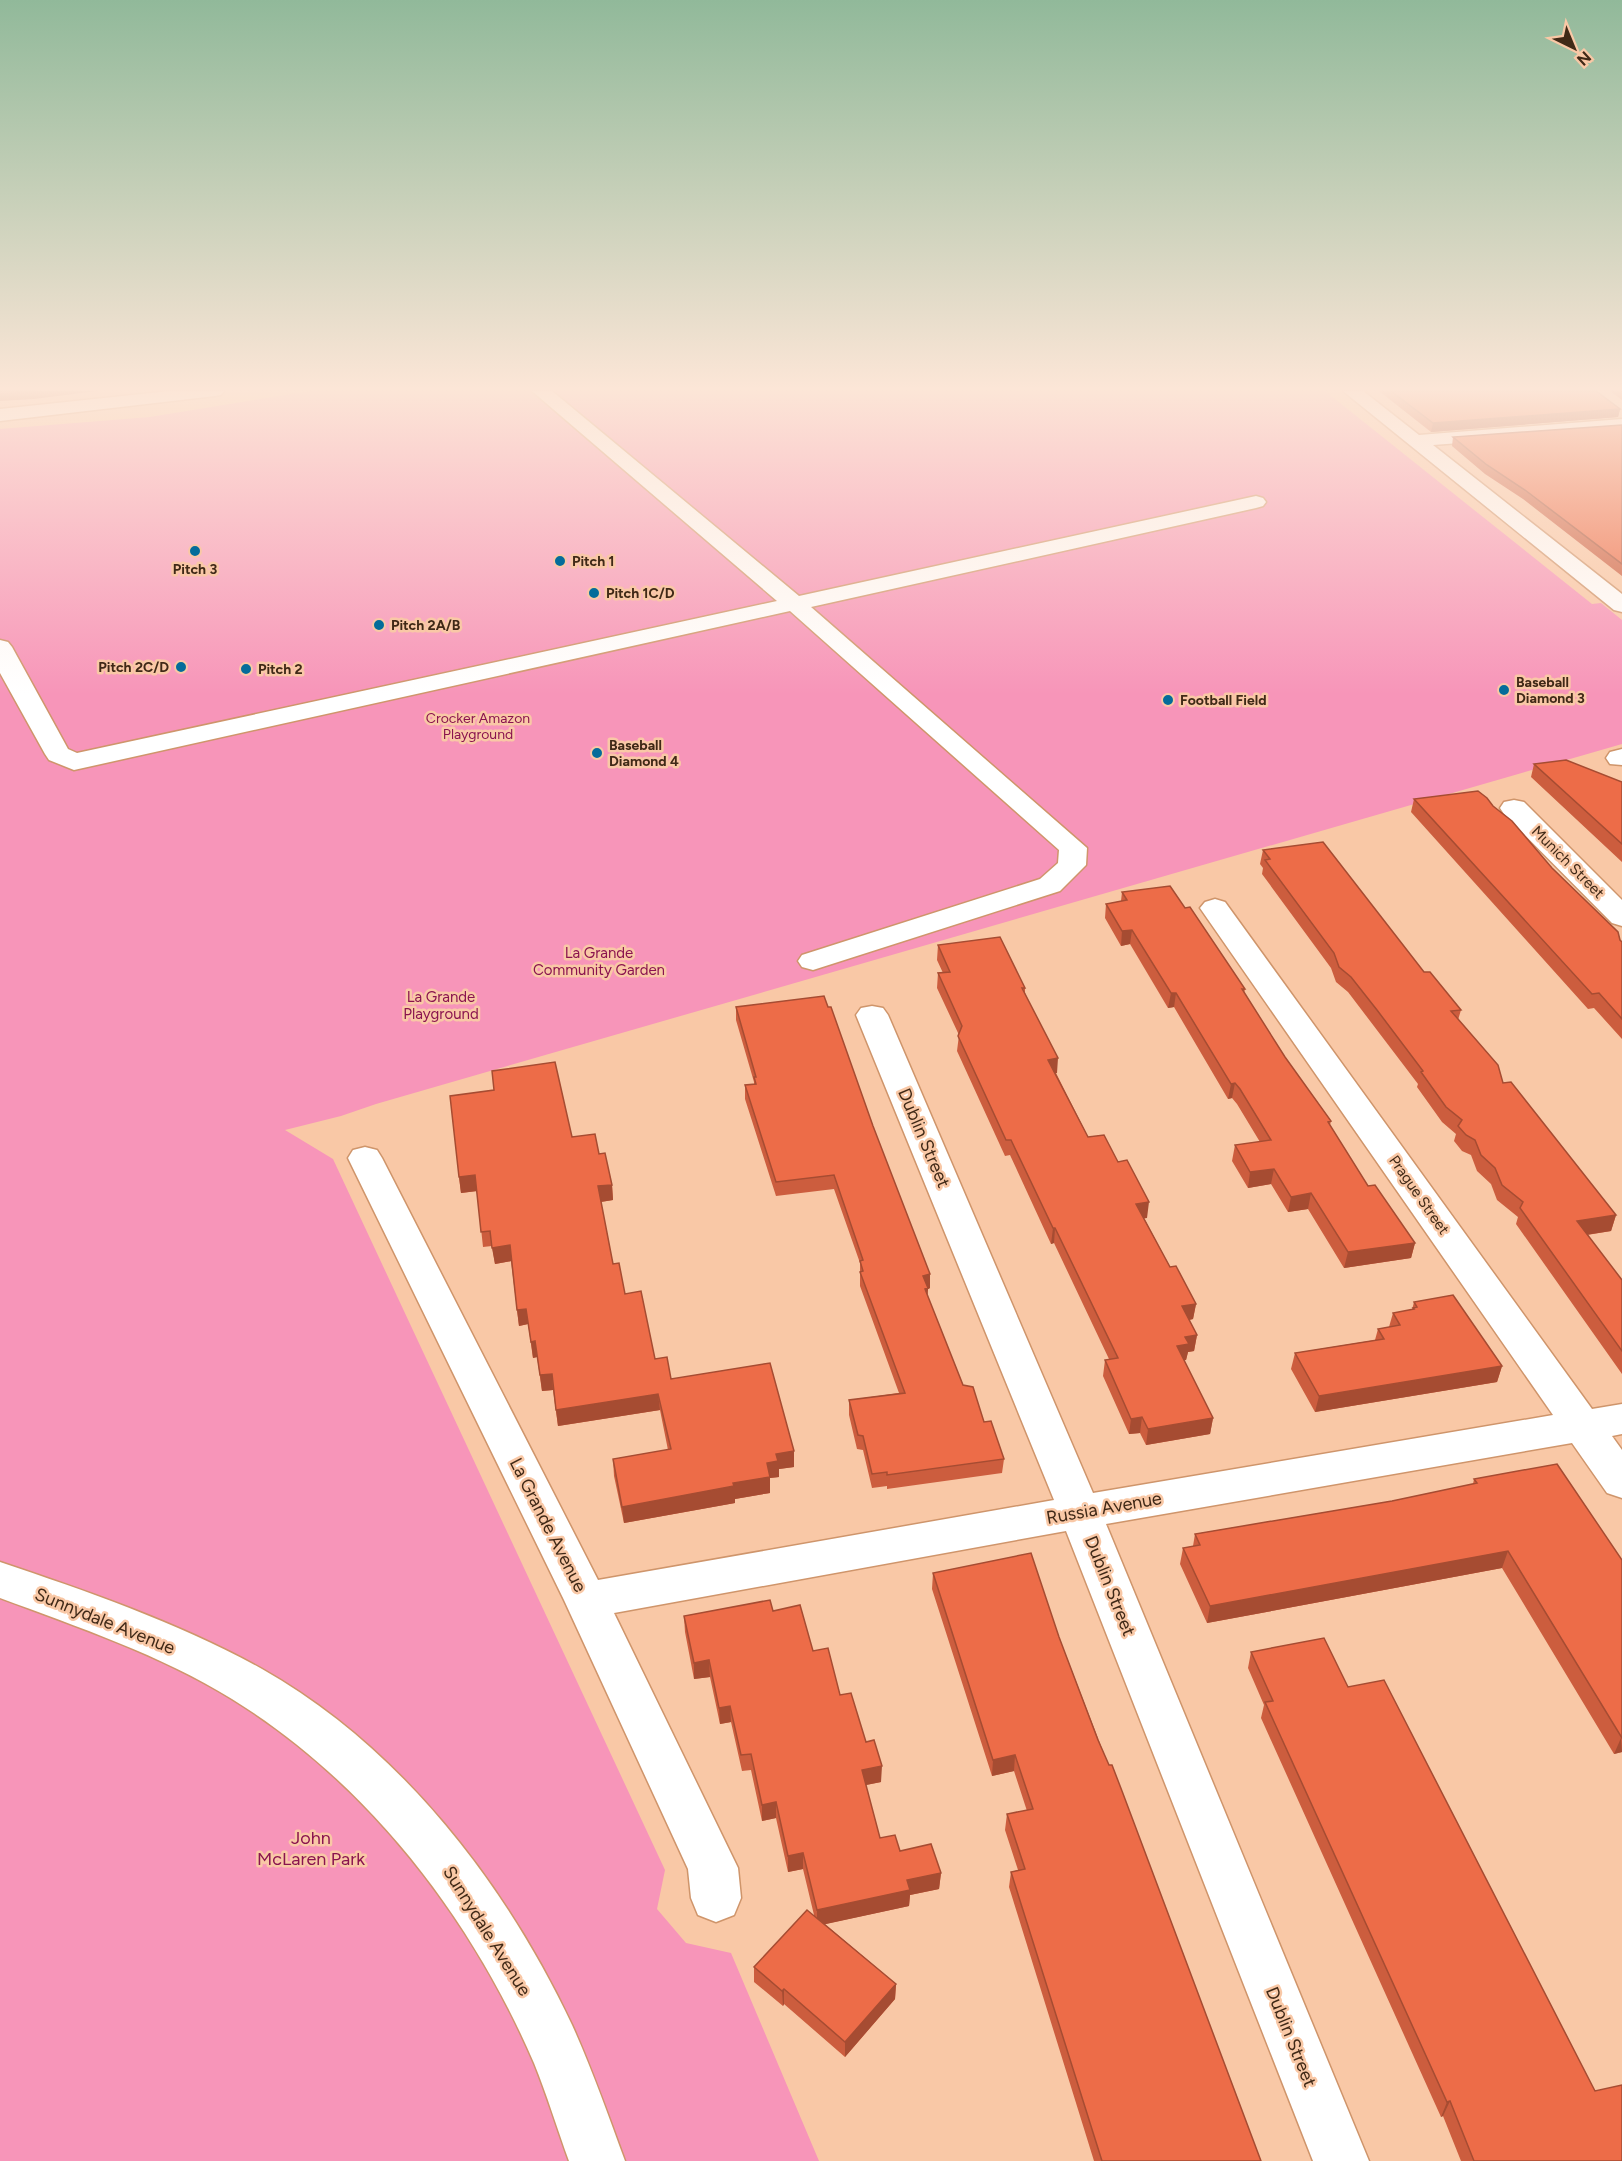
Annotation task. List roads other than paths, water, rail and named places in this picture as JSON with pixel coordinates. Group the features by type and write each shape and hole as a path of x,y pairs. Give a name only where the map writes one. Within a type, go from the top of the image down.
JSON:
{"street":[{"path":"662,492 796,604 1073,848 1072,865 1050,885 813,961"},
{"path":"1478,492 1622,605"},
{"path":"0,647 10,671 58,754 74,762 1256,502"},
{"name":"Munich Street","path":"1514,808 1622,917"},
{"name":"Prague Street","path":"1215,908 1603,1422 1622,1482"},
{"name":"Dublin Street","path":"872,1015 1080,1512 1341,2161"},
{"name":"La Grande Avenue","path":"365,1158 586,1600 713,1868 716,1898"},
{"name":"Russia Avenue","path":"586,1600 1603,1422"},
{"name":"Sunnydale Avenue","path":"0,1580 105,1617 184,1652 248,1685 306,1724 362,1770 411,1822 458,1879 503,1951 547,2031 597,2161"}],"place":[{"name":"Pitch 3","path":"195,551"},
{"name":"Pitch 1","path":"560,561"},
{"name":"Pitch 1C/D","path":"594,593"},
{"name":"Pitch 2A/B","path":"379,625"},
{"name":"Pitch 2C/D","path":"181,667"},
{"name":"Pitch 2","path":"246,669"},
{"name":"Baseball Diamond 3","path":"1504,690"},
{"name":"Football Field","path":"1168,700"},
{"name":"Baseball Diamond 4","path":"597,753"}],"park label":[{"name":"Crocker Amazon Playground","path":"478,726"},
{"name":"La Grande Community Garden","path":"599,962"},
{"name":"La Grande Playground","path":"441,1006"},
{"name":"John McLaren Park","path":"311,1848"}]}
